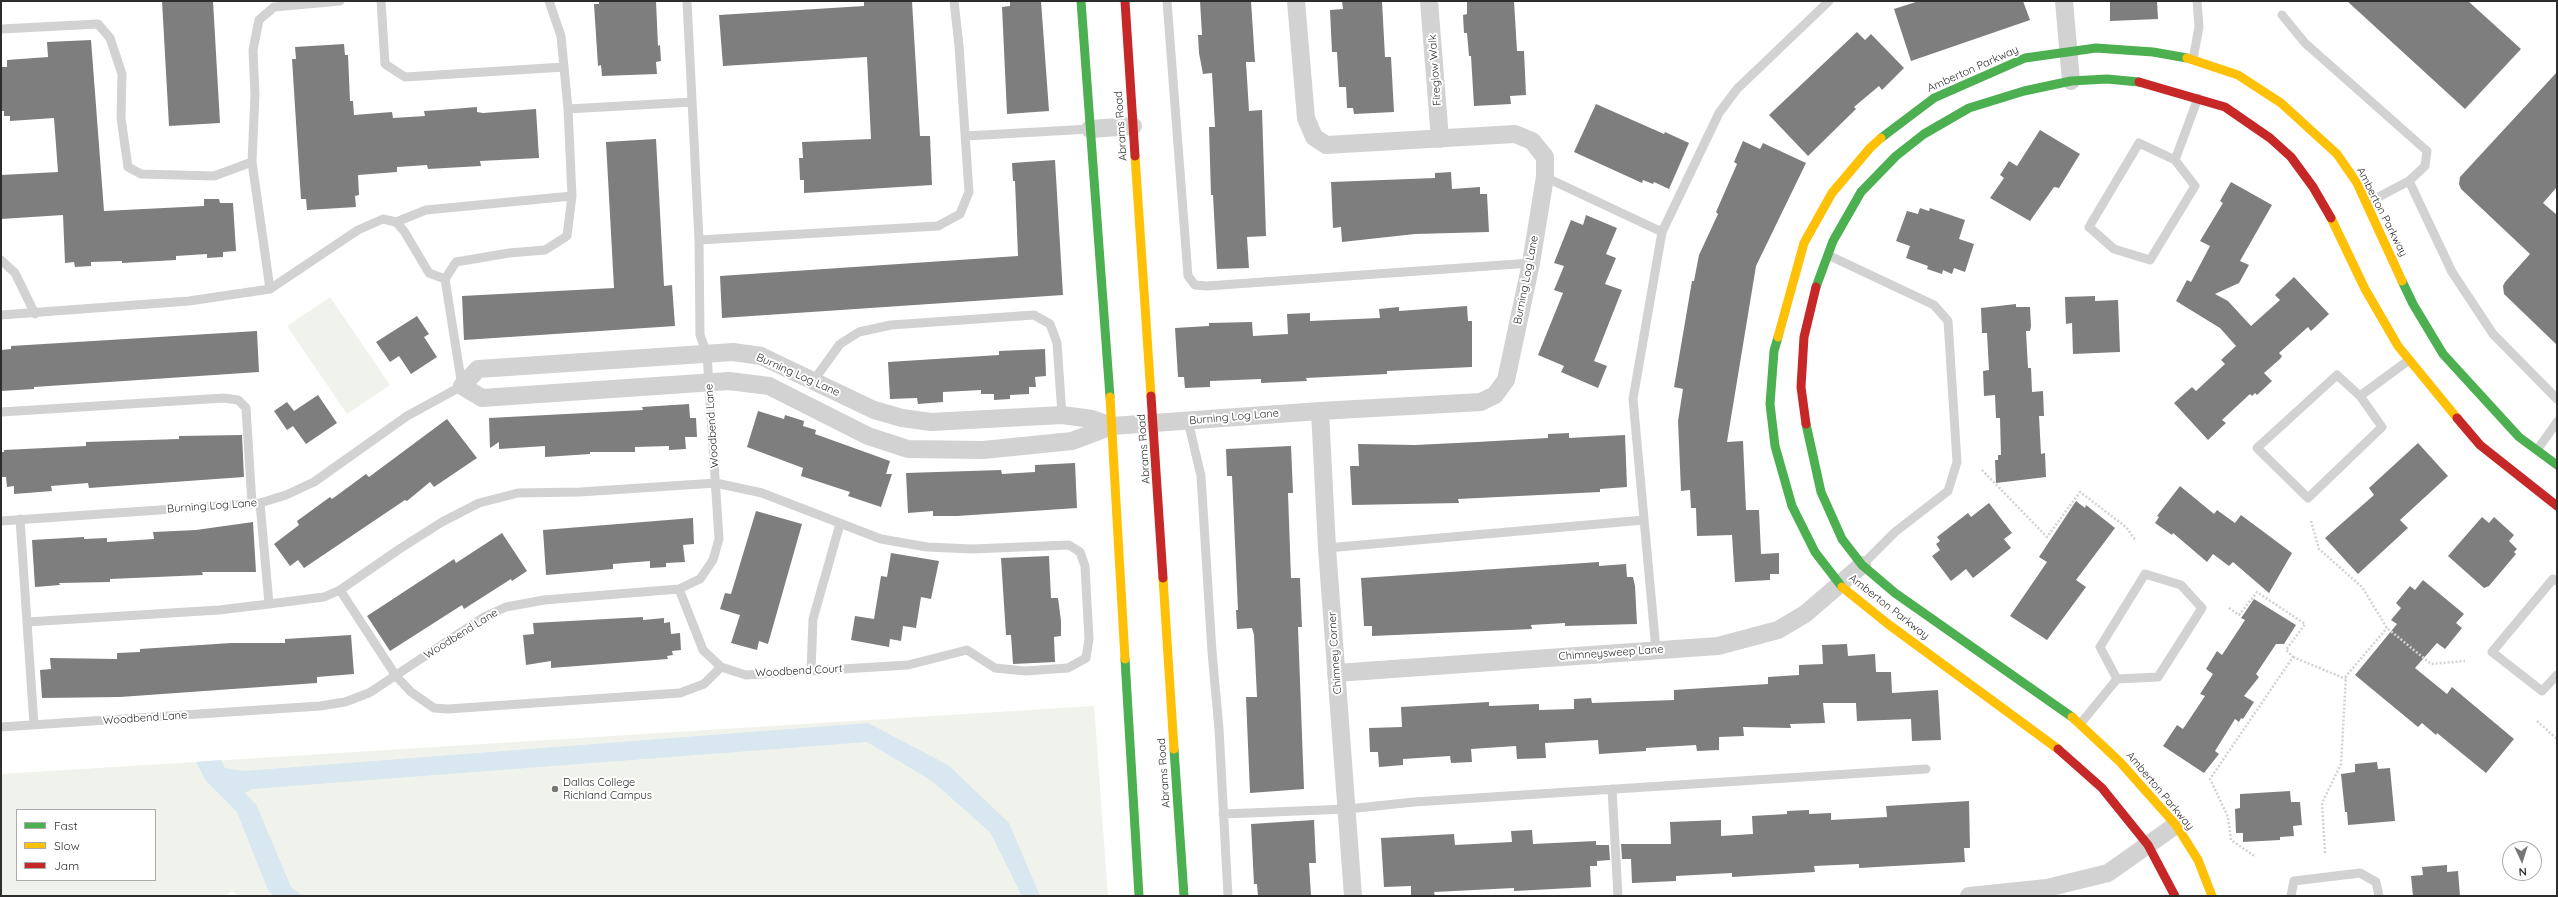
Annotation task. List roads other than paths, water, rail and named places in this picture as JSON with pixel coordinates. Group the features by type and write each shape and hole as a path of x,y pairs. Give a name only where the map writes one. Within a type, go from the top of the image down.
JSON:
{"street":[{"path":"1081,1 1112,426 1139,896"},
{"name":"Abrams Road","path":"1125,1 1184,896"},
{"name":"Burning Log Lane","path":"1112,426 1092,419 1062,415 931,422 902,418 874,410 761,356 733,352 478,369 462,386 482,398 729,381 769,386 868,436 908,449 983,450 1072,441 1112,426 1154,424 1320,410 1481,402 1495,395 1506,380 1530,263 1545,178 1545,157 1532,141 1515,134 1326,145 1314,137 1306,118 1296,1"},
{"name":"Fireglow Walk","path":"1429,1 1440,139"},
{"path":"2064,1 2070,81"},
{"name":"Amberton Parkway","path":"2174,896 2148,845 2102,788 2070,758 1888,624 1840,585 1816,552 1792,506 1775,446 1771,411 1774,351 1804,243 1832,193 1870,148 1899,123 1934,98 2025,58 2068,50 2096,48 2132,50 2193,59 2238,75 2281,103 2315,132 2337,154 2356,182 2413,304 2443,354 2519,437 2557,465"},
{"name":"Amberton Parkway","path":"2212,896 2198,860 2176,826 2120,762 2081,723 1895,593 1862,565 1842,539 1821,492 1807,432 1801,387 1804,337 1816,285 1827,255 1843,220 1861,192 1896,156 1924,134 1969,108 2024,91 2070,81 2107,79 2140,82 2225,107 2251,123 2291,157 2325,205 2365,289 2398,346 2480,446 2557,506"},
{"path":"1090,129 1133,126"},
{"name":"Chimney Corner","path":"1320,410 1327,548 1348,809 1353,896"},
{"name":"Chimneysweep Lane","path":"1336,673 1718,646 1778,630 1805,614 1862,565"},
{"path":"1969,896 2048,892 2108,873 2176,826"}],"lane":[{"path":"270,289 252,162 255,94 253,50 258,20 274,7 340,1"},
{"path":"381,1 384,64 405,77 564,67"},
{"path":"462,386 445,279 456,262 509,253 545,250 567,236 572,196 568,109 561,36 549,1"},
{"name":"Woodbend Lane","path":"1,727 320,706 345,702 369,693 484,617 506,607 544,600 679,589 700,579 713,560 719,539 707,354 700,335 699,240 687,1"},
{"path":"699,240 938,226 960,214 969,192 966,136 954,1"},
{"path":"1168,1 1188,276 1195,285 1207,286 1530,263"},
{"path":"1656,650 1633,399 1662,232 1719,113 1737,90 1829,1"},
{"path":"2193,59 2199,26 2197,1"},
{"path":"2282,15 2305,43 2427,151 2424,166 2409,181 2367,203"},
{"path":"1,29 98,24 110,38 122,74 121,118 128,167 142,174 214,176 252,162"},
{"path":"2175,160 2198,98"},
{"path":"568,109 692,102"},
{"path":"966,136 1090,129"},
{"path":"2139,143 2175,160 2195,186 2150,260 2114,249 2089,227 2139,143"},
{"path":"1545,178 1662,232"},
{"path":"2409,181 2452,272 2493,334 2557,399"},
{"path":"1,315 35,314 189,301 270,289 358,230 383,219 396,222 426,210 572,196"},
{"path":"396,222 404,231 429,273 445,279"},
{"path":"1827,255 1934,305 1948,321 1957,462 1948,491 1895,532 1862,565"},
{"path":"1,260 16,273 35,314"},
{"path":"814,380 840,344 859,332 891,325 1034,316 1050,324 1057,343 1062,415"},
{"path":"2360,396 2409,360"},
{"path":"2337,375 2360,396 2382,427 2308,498 2257,448 2337,375"},
{"name":"Burning Log Lane","path":"1,521 256,504 286,495 314,482 407,416 462,386"},
{"path":"1,412 216,399 238,400 246,408 256,504 269,604"},
{"path":"1188,421 1201,476 1228,896"},
{"path":"2537,450 2557,422"},
{"path":"27,622 219,610 324,597 340,590 413,540 479,503 518,493 580,492 716,484 762,493 840,524 813,619 811,671"},
{"path":"20,519 34,725"},
{"path":"1327,548 1644,520"},
{"name":"Woodbend Court","path":"679,589 703,650 721,667 746,675 908,665 967,650 995,668 1025,671 1068,668 1086,658 1089,639 1085,566 1080,552 1069,544 972,549 927,547 881,539 840,524"},
{"path":"2081,723 2118,679 2158,677 2202,608 2181,584 2144,574 2100,647 2118,679"},
{"path":"2557,581 2553,579 2492,652 2542,691 2557,676"},
{"path":"340,590 396,676 410,692 424,703 434,708 448,709 680,693 704,684 721,667"},
{"path":"1223,814 1348,809 1414,802 1926,769"},
{"path":"1612,789 1618,896"},
{"path":"2291,896 2294,881 2360,873 2376,882 2379,896"}],"place":[{"name":"Dallas College Richland Campus","path":"555,789"}]}
